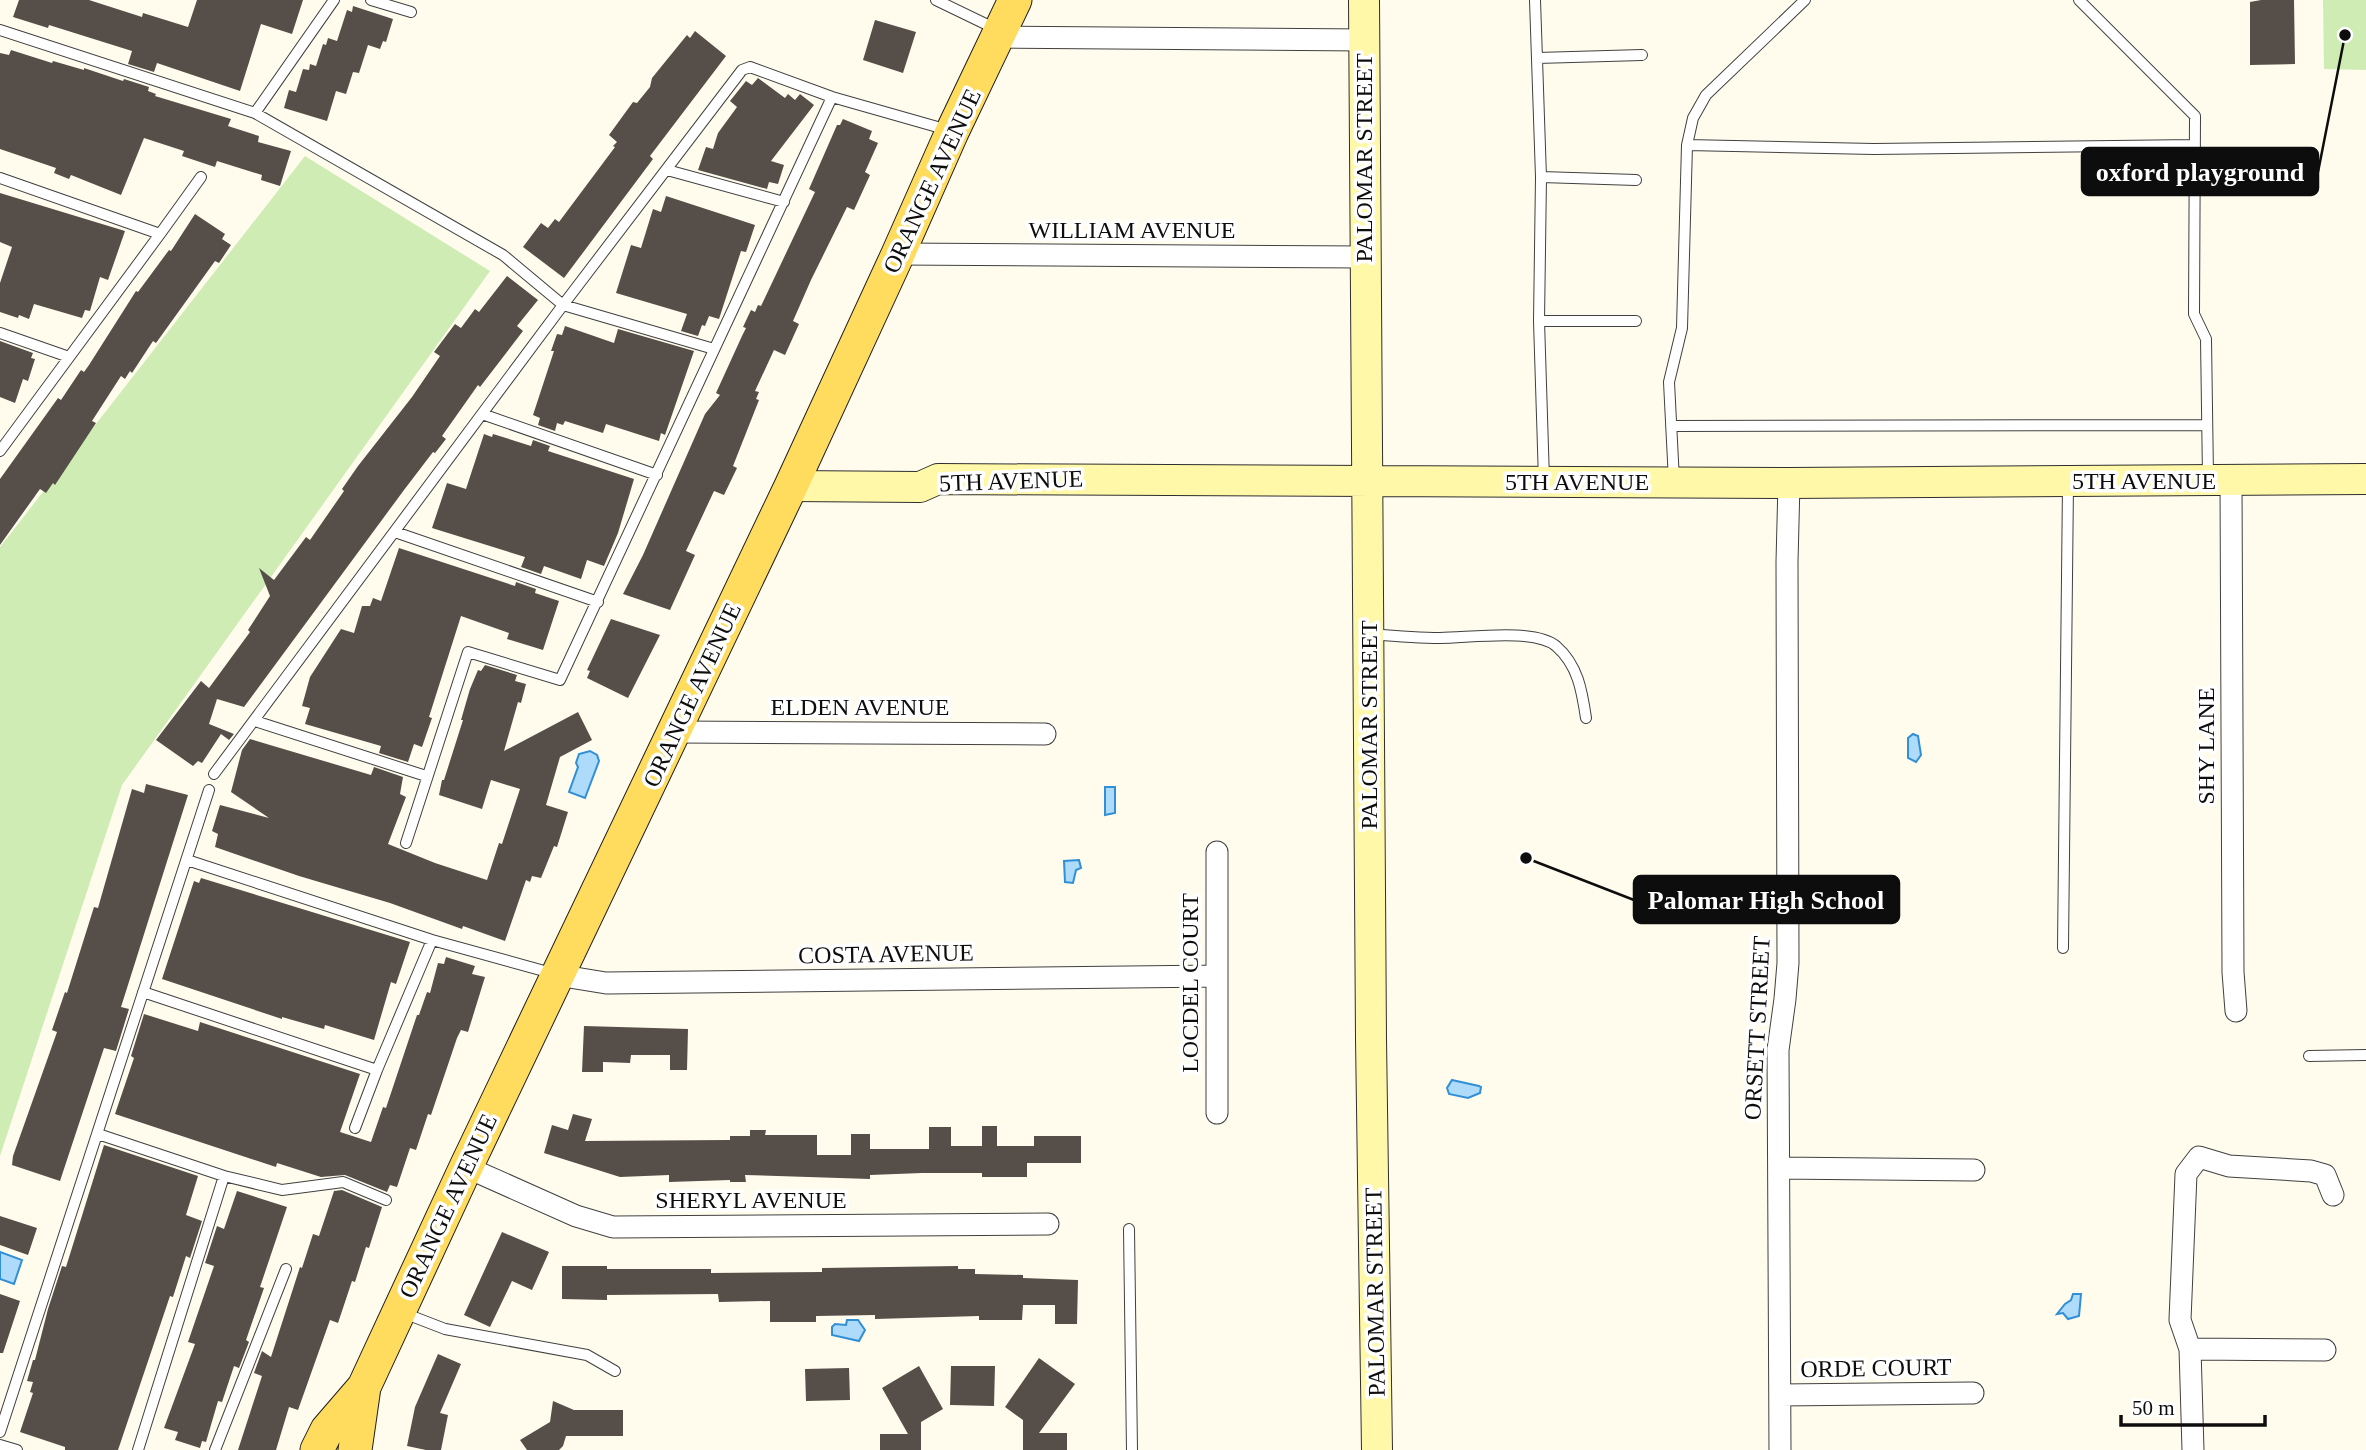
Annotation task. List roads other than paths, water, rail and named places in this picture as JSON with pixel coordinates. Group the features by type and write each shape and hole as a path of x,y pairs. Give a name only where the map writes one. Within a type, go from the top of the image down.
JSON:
{"main road":[{"name":"ORANGE AVENUE","path":"317,1450 327,1430 364,1387 791,486 1015,0"},
{"name":"ORANGE AVENUE","path":"355,1450 364,1387"}],"street":[{"name":"PALOMAR STREET","path":"1364,0 1377,1450"},
{"path":"1000,34 1364,40"},
{"name":"WILLIAM AVENUE","path":"898,254 1365,257"},
{"name":"5TH AVENUE","path":"791,486 920,487 938,479 1675,483 2366,479"},
{"name":"SHY LANE","path":"2219,480 2236,1010"},
{"name":"ORSETT STREET","path":"1780,1450 1778,1050 1788,963 1789,483"},
{"name":"ELDEN AVENUE","path":"675,732 1045,734"},
{"name":"LOCDEL COURT","path":"1217,852 1217,1113"},
{"name":"COSTA AVENUE","path":"557,975 606,983 1217,976"},
{"path":"2193,1450 2190,1349 2180,1320 2186,1174 2199,1157 2229,1166 2311,1171 2325,1175 2333,1195"},
{"name":"SHERYL AVENUE","path":"466,1167 576,1216 613,1227 1048,1224"},
{"path":"1779,1168 1974,1170"},
{"path":"2190,1349 2325,1350"},
{"name":"ORDE COURT","path":"1780,1395 1973,1393"}],"lane":[{"path":"255,113 334,0"},
{"path":"371,0 411,12"},
{"path":"936,0 1000,34"},
{"path":"959,11 965,0"},
{"path":"1535,0 1541,177 1539,321 1544,482"},
{"path":"1675,483 1669,382 1682,328 1687,145 1693,118 1706,95 1805,0"},
{"path":"2079,0 2195,116 2194,314 2206,339 2207,425 2219,480"},
{"path":"0,30 255,113 503,255 563,304 714,349"},
{"path":"1537,58 1642,55"},
{"path":"214,774 563,304 742,70 750,67 832,97 952,132"},
{"path":"406,843 468,652 560,680 832,97"},
{"path":"1687,145 1874,149 2195,145"},
{"path":"667,170 783,202"},
{"path":"0,451 201,177"},
{"path":"1541,177 1636,180"},
{"path":"0,178 160,234"},
{"path":"1539,321 1636,321"},
{"path":"0,333 69,357"},
{"path":"482,414 657,475"},
{"path":"1671,426 2207,425"},
{"path":"2063,948 2068,481"},
{"path":"396,532 598,602"},
{"path":"1368,634 1442,638 1522,635 1554,644 1571,662 1581,685 1586,718"},
{"path":"255,721 426,776"},
{"path":"0,1432 209,790"},
{"path":"187,860 432,940 557,975"},
{"path":"355,1128 432,940"},
{"path":"143,992 377,1070"},
{"path":"2309,1056 2366,1055"},
{"path":"98,1135 224,1176 282,1190 343,1182 386,1200"},
{"path":"138,1450 224,1176"},
{"path":"1129,1229 1132,1450"},
{"path":"215,1450 286,1269"},
{"path":"399,1311 444,1329 587,1356 615,1371"},
{"path":"0,1445 17,1450"}],"water":[{"path":"1913,734 1918,736 1921,755 1916,762 1908,758 1908,738"},
{"path":"590,751 597,755 599,761 585,798 569,792 578,767 576,763 579,754"},
{"path":"1105,787 1115,787 1115,813 1105,815"},
{"path":"1079,860 1081,868 1076,870 1073,883 1065,882 1064,861"},
{"path":"1452,1080 1479,1086 1480,1093 1468,1098 1449,1094 1447,1088"},
{"path":"0,1252 22,1260 14,1284 0,1279"},
{"path":"2073,1294 2081,1294 2079,1316 2068,1319 2063,1313 2057,1314 2071,1300"},
{"path":"847,1320 858,1320 865,1330 859,1341 832,1335 832,1327 835,1324 846,1325"}],"place":[{"name":"oxford playground","path":"2345,35"},
{"name":"Palomar High School","path":"1526,858"}]}
